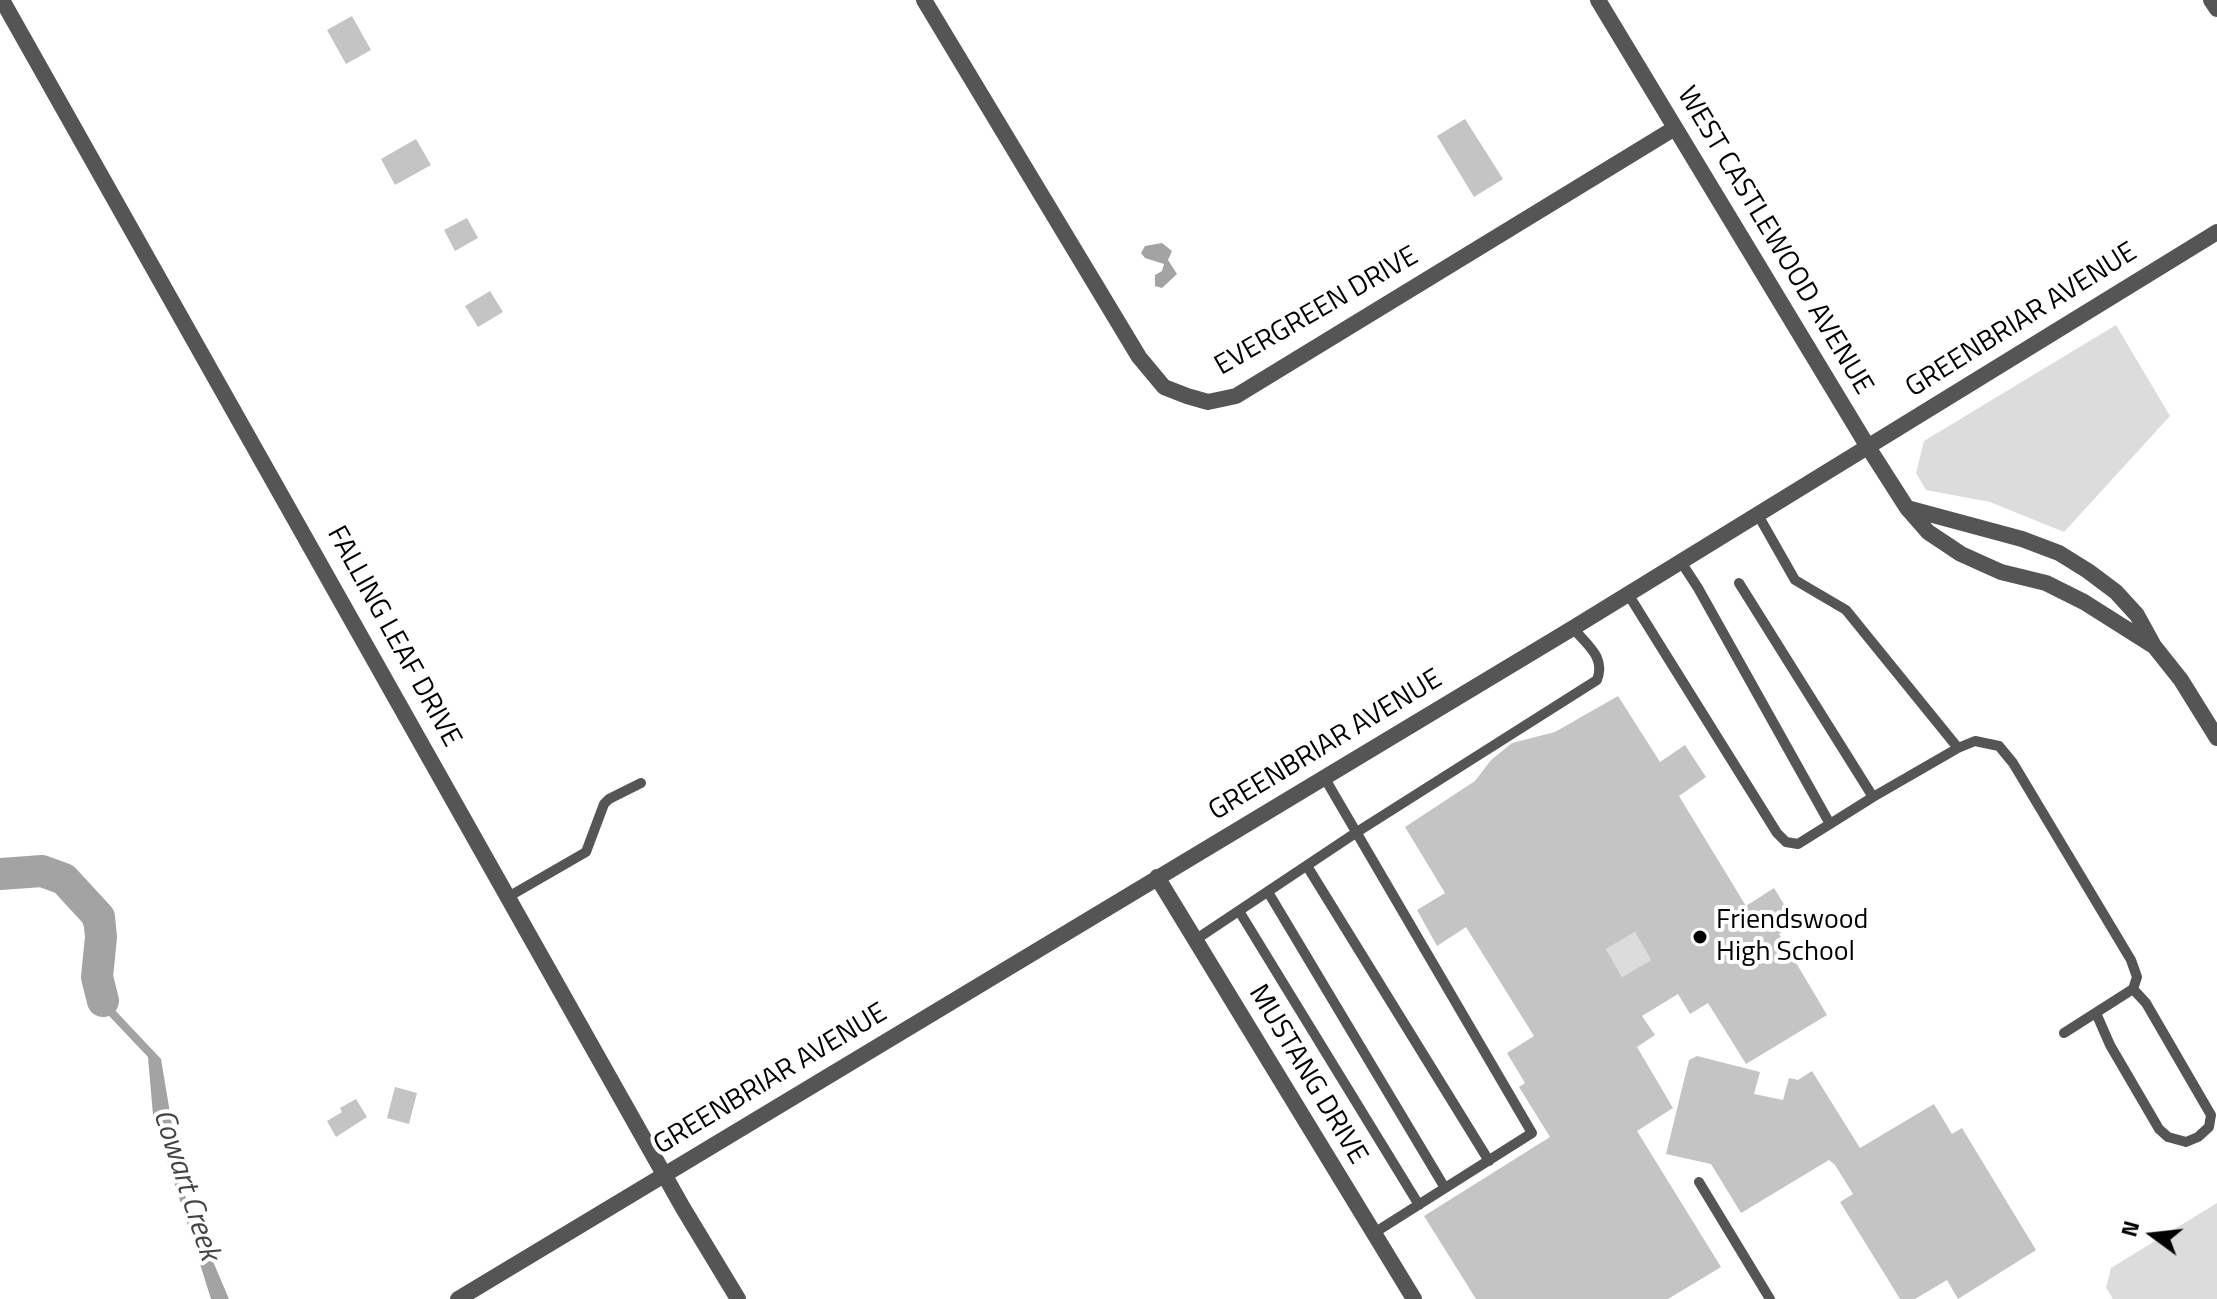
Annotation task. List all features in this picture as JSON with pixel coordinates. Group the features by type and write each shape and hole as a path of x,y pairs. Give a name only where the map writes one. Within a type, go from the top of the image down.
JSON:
{"street":[{"name":"FALLING LEAF DRIVE","path":"2,0 738,1299"},
{"name":"EVERGREEN DRIVE","path":"924,0 1139,357 1164,387 1208,402 1236,396 1675,128"},
{"name":"WEST CASTLEWOOD AVENUE","path":"1598,0 1907,508 1928,532 1961,554 2001,572 2046,583 2084,602 2154,646"},
{"path":"2211,0 2217,9"},
{"name":"GREENBRIAR AVENUE","path":"458,1299 1573,628 2216,234"},
{"name":"WEST CASTLEWOOD AVENUE","path":"1907,508 2022,539 2059,553 2116,592 2137,615 2154,646 2181,680 2217,738"},
{"name":"MUSTANG DRIVE","path":"1157,877 1414,1299"}],"lane":[{"path":"1758,515 1795,580 1846,610 1958,748"},
{"path":"1681,562 1830,824"},
{"path":"1739,583 1873,797"},
{"path":"1628,594 1777,833 1786,842 1798,844 1958,748 1975,741 1999,746 2013,763 2131,960 2137,977 2133,989 2064,1033"},
{"path":"1195,940 1357,832 1597,680 1600,662 1573,628"},
{"path":"1324,777 1532,1133 1374,1233"},
{"path":"508,897 586,852 604,804 641,783"},
{"path":"1307,866 1489,1161"},
{"path":"1268,892 1445,1188"},
{"path":"1239,911 1419,1205"},
{"path":"2096,1013 2110,1045 2159,1129 2177,1141 2186,1142 2198,1137 2209,1127 2211,1115 2146,1003 2133,989"},
{"path":"1699,1182 1770,1299"}],"shaded area":[{"path":"1162,243 1172,251 1168,260 1177,274 1162,288 1155,286 1155,275 1162,271 1164,264 1145,258 1141,253 1145,246"},
{"path":"2116,325 2170,416 2064,532 1990,502 1926,490 1916,473 1924,441"},
{"name":"Cowart Creek","path":"48,867 74,881 91,907 98,957 111,1006 161,1059 183,1191 229,1299 211,1299 153,1115 148,1057 94,1000 90,948 74,893 23,878 0,877 0,868"},
{"path":"1635,932 1651,960 1622,977 1606,949"},
{"path":"2217,1203 2217,1299 2113,1299 2106,1288 2111,1268"}],"building":[{"path":"352,16 371,50 346,64 327,30"},
{"path":"1465,119 1503,179 1474,197 1437,136"},
{"path":"416,139 431,165 395,185 381,159"},
{"path":"467,218 478,238 455,251 444,230"},
{"path":"490,291 503,312 478,327 465,306"},
{"path":"1618,696 1660,762 1685,745 1706,777 1679,796 1746,906 1774,888 1795,922 1779,934 1827,1015 1746,1064 1708,1003 1690,1014 1678,994 1642,1016 1655,1035 1637,1047 1673,1108 1637,1131 1721,1267 1668,1299 1476,1299 1424,1216 1550,1137 1519,1087 1525,1083 1507,1053 1534,1036 1466,927 1437,946 1417,910 1445,893 1405,827 1475,781 1491,760 1512,743 1555,732","holes":["1635,932 1651,960 1622,977 1606,949"]},
{"path":"1697,1056 1760,1072 1754,1094 1783,1100 1789,1078 1798,1080 1812,1071 1860,1148 1934,1104 1952,1134 1962,1128 2036,1250 1958,1299 1947,1280 1915,1299 1900,1299 1840,1202 1853,1194 1829,1160 1741,1213 1711,1164 1666,1154 1689,1060"},
{"path":"395,1087 417,1093 409,1124 387,1118"},
{"path":"356,1099 367,1117 336,1137 327,1121 342,1112 340,1108"}],"waterway":[{"name":"Cowart Creek","path":"0,874 42,871 64,879 99,917 101,937 97,977 103,1001"}],"place":[{"name":"Friendswood High School","path":"1700,937"}]}
